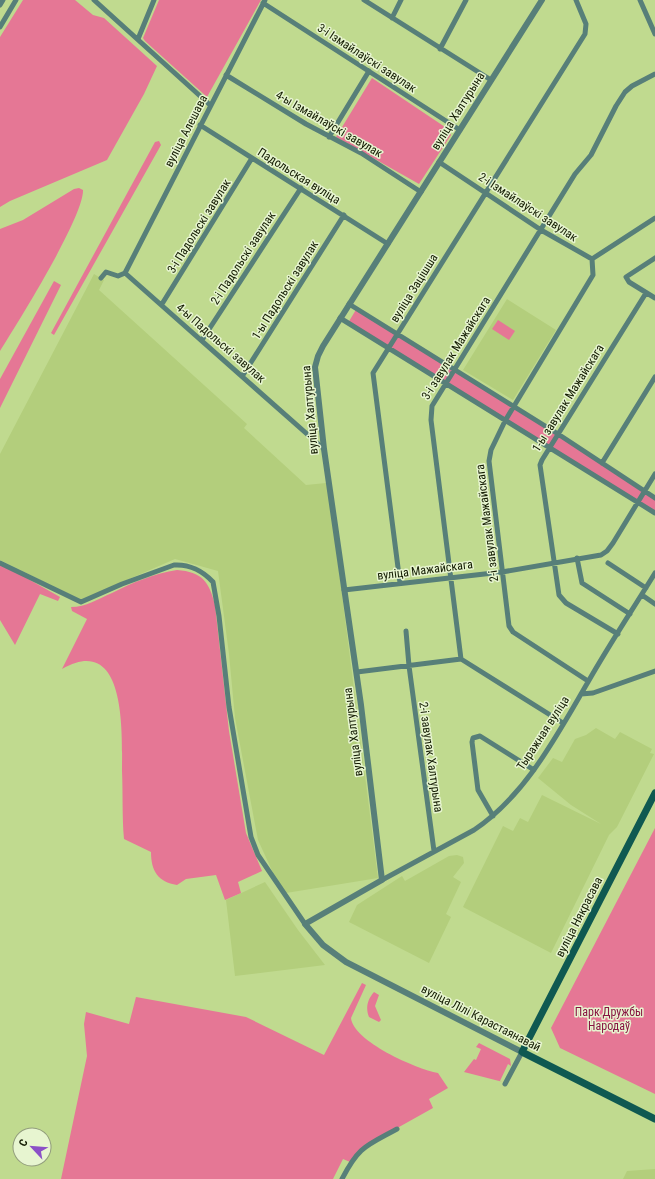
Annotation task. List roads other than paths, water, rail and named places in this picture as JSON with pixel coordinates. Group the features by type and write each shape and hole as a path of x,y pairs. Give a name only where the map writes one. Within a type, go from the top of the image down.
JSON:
{"main road":[{"name":"вуліца Някрасава","path":"522,1052 655,793"},
{"name":"вуліца Лілі Карастаянавай","path":"522,1052 655,1120"}],"street":[{"path":"0,5 3,0"},
{"path":"0,27 16,0"},
{"path":"94,0 210,105"},
{"path":"138,39 154,0"},
{"path":"364,0 491,80"},
{"path":"392,18 401,0"},
{"path":"440,49 466,0"},
{"name":"вуліца Халтурына","path":"382,880 357,672 324,449 315,367 320,352 340,318 542,0"},
{"name":"вуліца Зацішша","path":"400,583 372,376 388,348 487,193 585,34 586,24 583,13 576,0"},
{"path":"640,0 655,34"},
{"name":"3-і Ізмайлаўскі завулак","path":"264,2 460,130"},
{"name":"вуліца Алешава","path":"125,273 264,2"},
{"path":"329,137 369,71"},
{"name":"3-і завулак Мажайскага","path":"461,660 452,577 430,413 433,403 575,174 591,155 621,97 632,86 655,74"},
{"name":"4-ы Ізмайлаўскі завулак","path":"226,75 329,137 374,161 421,192"},
{"name":"Падольская вуліца","path":"200,125 388,244"},
{"name":"3-і Падольскі завулак","path":"162,304 252,158"},
{"name":"2-і Ізмайлаўскі завулак","path":"439,162 541,230 592,259"},
{"name":"2-і Падольскі завулак","path":"202,340 301,188"},
{"name":"1-ы Падольскі завулак","path":"243,375 344,215"},
{"path":"592,259 655,218"},
{"path":"655,258 626,277 628,282 655,298"},
{"name":"2-і завулак Мажайскага","path":"588,681 512,632 509,626 489,461 493,445 505,421 593,275 592,259"},
{"path":"101,278 106,272 118,276 125,273"},
{"name":"4-ы Падольскі завулак","path":"125,273 243,375 324,449"},
{"name":"1-ы завулак Мажайскага","path":"618,634 562,600 559,595 540,465 646,293"},
{"path":"349,304 514,406 655,498"},
{"path":"340,318 655,513"},
{"path":"602,463 655,377"},
{"name":"вуліца Мажайскага","path":"344,590 502,572 601,555 607,551 655,474"},
{"path":"577,558 582,583 630,614"},
{"path":"0,563 81,602 122,584 174,565 192,567 213,582 219,616 229,707 252,837 258,854 305,924"},
{"path":"608,564 646,588"},
{"name":"Тыражная вуліца","path":"305,924 474,830 493,816 534,770 655,573"},
{"path":"642,595 655,604"},
{"name":"2-і завулак Халтурына","path":"406,631 409,666 434,851"},
{"path":"357,672 461,660 563,724"},
{"path":"581,694 593,692 655,671"},
{"path":"493,816 478,790 472,742 473,738 480,736 534,770"},
{"name":"вуліца Лілі Карастаянавай","path":"305,924 323,945 346,962 522,1052"},
{"path":"505,1084 522,1052"},
{"path":"342,1179 352,1161 363,1148 398,1129"}],"park label":[{"name":"Парк Дружбы Народаў","path":"609,1019"}]}
